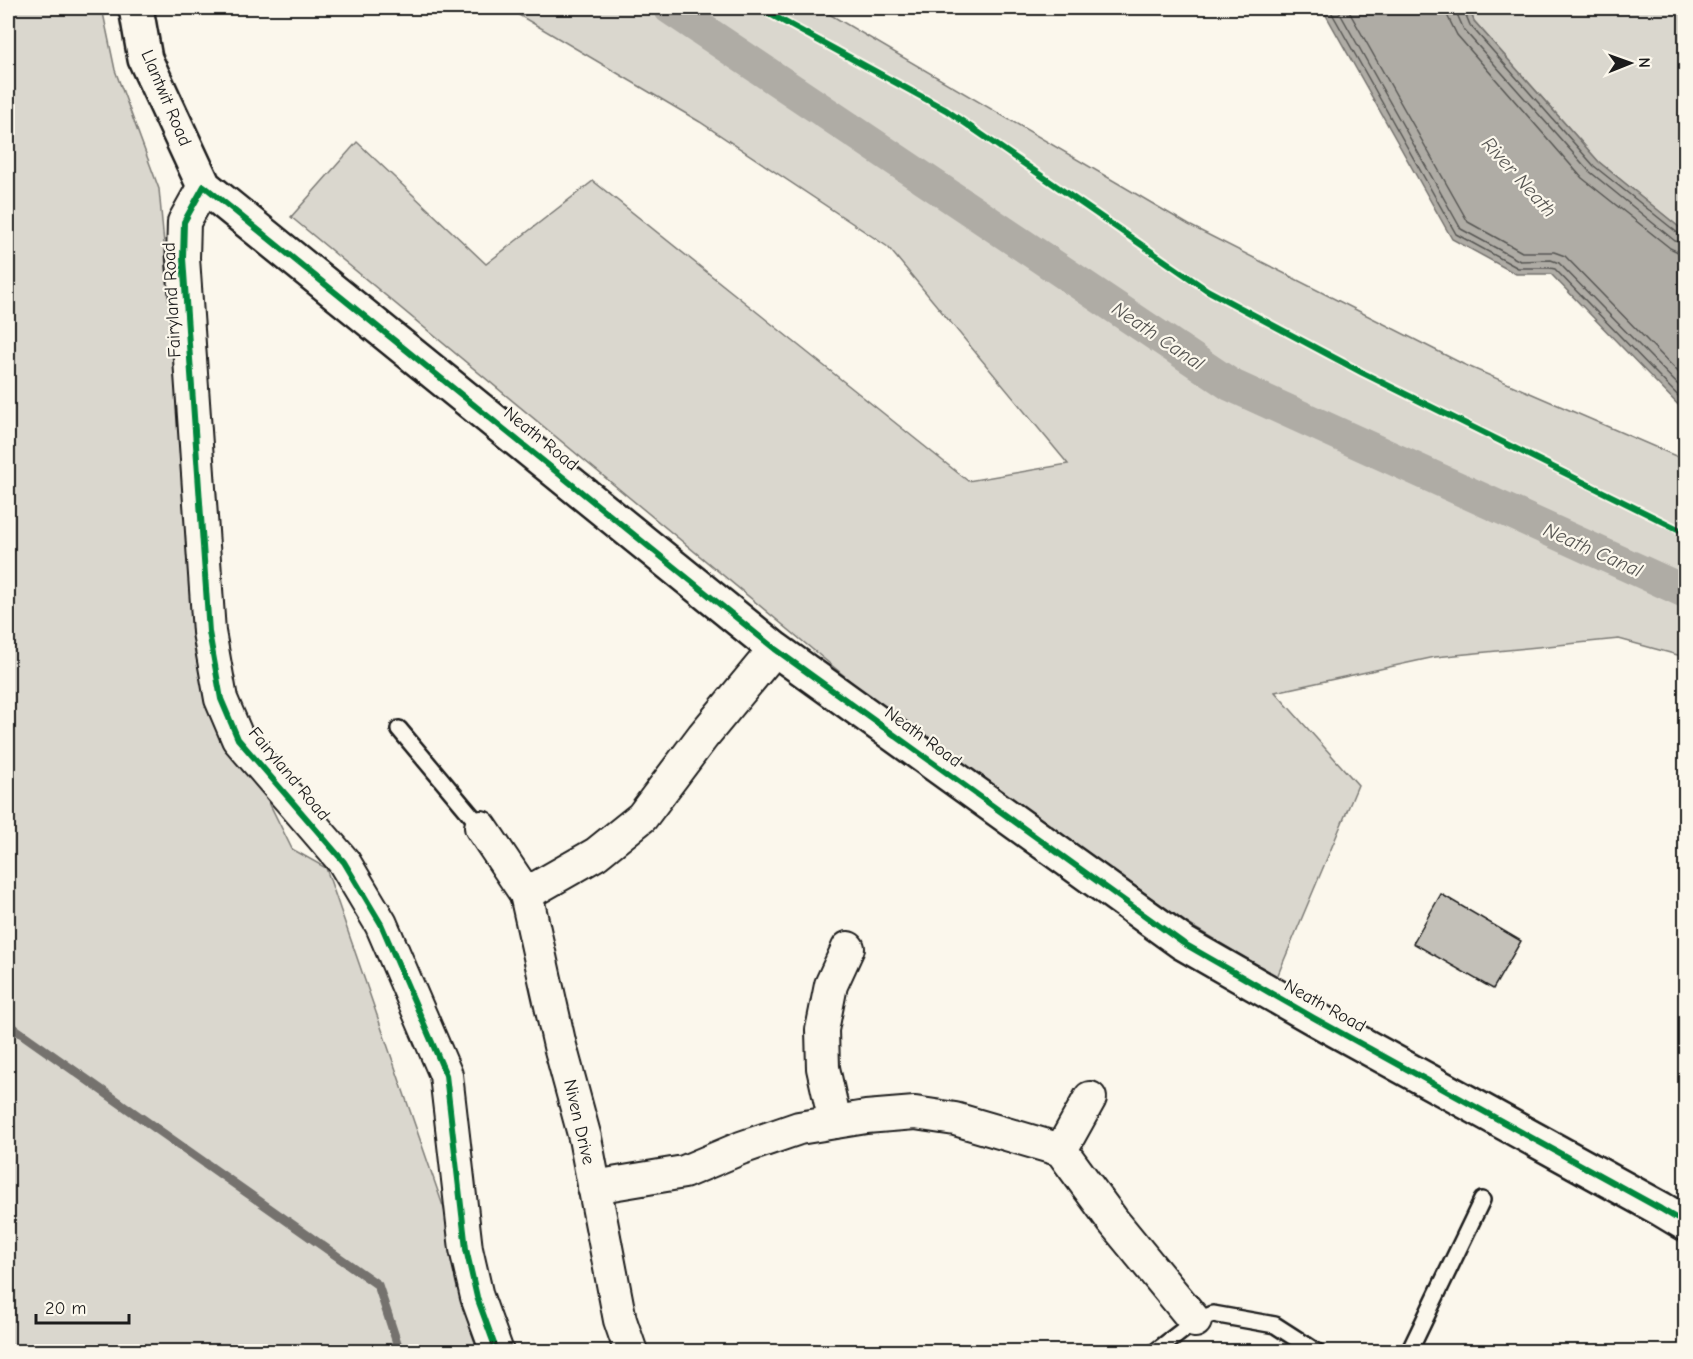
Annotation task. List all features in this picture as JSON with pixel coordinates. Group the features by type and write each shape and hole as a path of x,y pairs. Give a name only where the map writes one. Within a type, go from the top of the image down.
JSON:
{"main road":[{"name":"Llantwit Road","path":"136,8 146,59 204,186"},
{"name":"Neath Road","path":"204,186 775,649 1183,943 1686,1224"}],"street":[{"name":"Fairyland Road","path":"204,186 184,222 183,258 209,632 221,699 238,739 344,862 381,924 446,1075 466,1249 477,1297 497,1352"},
{"path":"481,827 526,894 596,854 642,817 703,736 775,649"},
{"name":"Niven Drive","path":"526,894 560,1046 585,1138 620,1320 631,1352"},
{"path":"835,1122 823,1068 822,1030 831,985 848,948"},
{"path":"1061,1150 1090,1098"},
{"path":"594,1187 684,1172 741,1148 799,1128 866,1117 915,1113 955,1119 1061,1150 1113,1221 1195,1322"}],"lane":[{"path":"399,729 481,827"},
{"path":"1409,1352 1482,1200"},
{"path":"1155,1352 1195,1322 1213,1314 1275,1325 1317,1352"}],"shaded area":[{"path":"8,8 102,8 115,70 159,189 203,669 292,849 326,868 469,1281 476,1351 8,1351"},
{"path":"507,8 819,8 1189,225 1463,364 1685,460 1685,657 1619,639 1435,657 1275,692 1358,785 1277,977 1190,925 877,703 291,217 357,142 486,264 593,181 968,481 1068,464 888,247 700,122"},
{"path":"1469,8 1685,8 1685,232 1599,162 1474,21"}],"water":[{"name":"River Neath","path":"1322,8 1469,8 1474,21 1599,162 1685,232 1685,412 1551,274 1516,274 1452,239"}],"building":[{"path":"1441,894 1521,941 1493,989 1413,943"}],"waterway":[{"name":"Neath Canal","path":"670,8 1231,385 1686,592"},
{"path":"8,1024 378,1285 400,1352"}],"cycle path":[{"path":"759,8 946,110 1207,290 1363,373 1686,533"},
{"path":"497,1352 477,1297 466,1249 446,1075 381,924 344,862 238,739 221,699 209,632 183,258 184,222 204,186 775,649 1183,943 1686,1224"}]}
